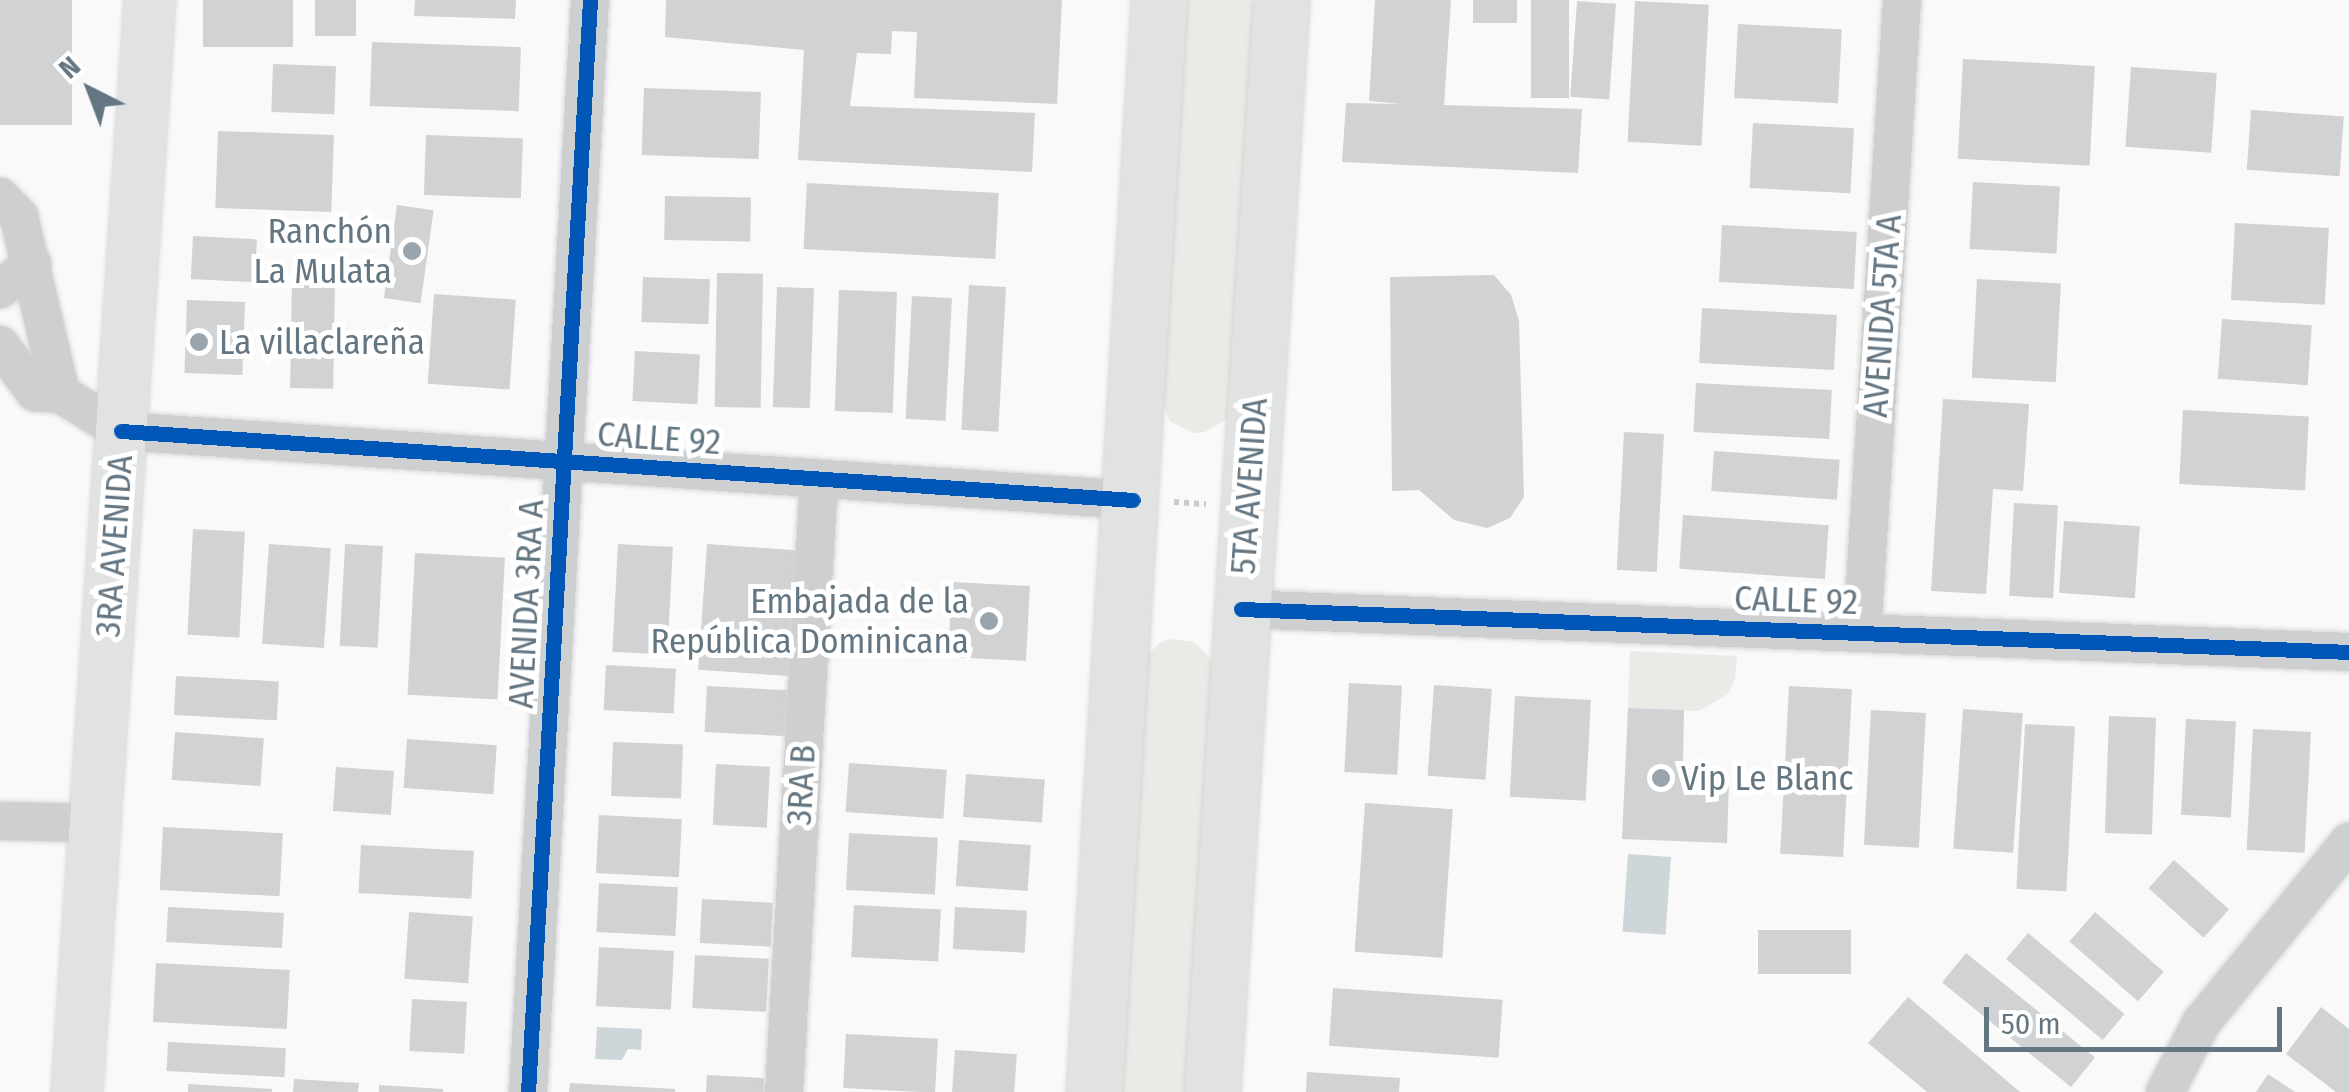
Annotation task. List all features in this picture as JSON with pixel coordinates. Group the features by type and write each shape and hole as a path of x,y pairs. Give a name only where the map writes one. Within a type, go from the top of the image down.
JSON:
{"highway":[{"path":"1094,1092 1133,500 1158,0"},
{"name":"5TA AVENIDA","path":"1212,1092 1281,0"}],"main road":[{"name":"3RA AVENIDA","path":"78,1092 150,0"}],"street":[{"name":"AVENIDA 3RA A","path":"528,1092 590,0"},
{"name":"AVENIDA 5TA A","path":"1862,633 1902,0"},
{"path":"0,197 20,216 60,394"},
{"path":"0,289 32,264"},
{"path":"0,345 34,392 60,394 122,431"},
{"name":"CALLE 92","path":"122,431 1133,500"},
{"name":"3RA B","path":"784,1092 818,478"},
{"name":"CALLE 92","path":"1242,609 2349,652"},
{"path":"0,820 96,824"},
{"path":"2166,1092 2202,1023 2346,852"}],"path":[{"path":"1133,500 1247,506"}],"shaded area":[{"path":"1189,0 1251,0 1257,10 1227,419 1205,432 1193,433 1170,421 1160,398 1182,14"},
{"path":"1169,639 1194,642 1212,660 1215,672 1193,1092 1117,1092 1141,663 1158,644"},
{"path":"1630,651 1737,656 1735,679 1728,694 1699,711 1628,708"},
{"path":"1628,854 1671,857 1665,935 1623,932"},
{"path":"597,1027 642,1029 641,1050 628,1049 622,1060 595,1059"}],"building":[{"path":"0,0 72,0 72,125 0,125"},
{"path":"203,0 293,0 293,47 203,47"},
{"path":"315,0 356,0 356,36 315,36"},
{"path":"415,0 516,0 515,19 414,16"},
{"path":"666,0 1062,0 1057,104 914,98 917,32 892,31 891,54 857,53 850,106 1035,113 1032,172 798,160 804,50 665,37"},
{"path":"1375,0 1451,0 1444,105 1582,109 1578,173 1342,162 1346,103 1402,104 1369,101"},
{"path":"1473,0 1517,0 1517,23 1473,23"},
{"path":"1531,0 1569,0 1569,98 1531,98"},
{"path":"1577,1 1616,4 1609,99 1570,97"},
{"path":"1635,1 1709,5 1702,146 1628,142"},
{"path":"1738,24 1842,29 1838,103 1734,98"},
{"path":"372,42 521,47 519,111 370,106"},
{"path":"1963,59 2095,66 2090,166 1958,159"},
{"path":"273,64 336,66 334,114 271,112"},
{"path":"2131,67 2217,73 2211,153 2125,147"},
{"path":"644,88 761,92 759,159 642,155"},
{"path":"2251,110 2344,116 2340,176 2247,170"},
{"path":"1753,123 1854,128 1850,193 1750,188"},
{"path":"218,131 334,135 331,212 215,208"},
{"path":"426,135 523,138 521,198 424,195"},
{"path":"1973,182 2060,187 2056,253 1969,249"},
{"path":"807,183 999,193 995,259 804,249"},
{"path":"665,196 751,198 750,241 664,240"},
{"path":"397,205 434,210 421,303 384,298"},
{"path":"2235,223 2329,228 2325,305 2231,300"},
{"path":"1722,225 1857,232 1854,289 1719,282"},
{"path":"193,236 257,239 255,282 191,279"},
{"path":"717,273 763,274 761,408 715,407"},
{"path":"1494,275 1511,295 1519,321 1524,497 1510,518 1487,528 1454,520 1419,490 1392,491 1390,277"},
{"path":"643,277 710,279 708,324 641,322"},
{"path":"1977,279 2061,283 2056,382 1972,378"},
{"path":"292,280 335,281 333,389 290,388"},
{"path":"969,285 1006,287 998,432 961,430"},
{"path":"777,287 814,288 810,408 773,407"},
{"path":"839,290 897,292 893,413 835,411"},
{"path":"434,294 516,300 510,390 428,384"},
{"path":"912,296 952,298 946,421 906,419"},
{"path":"187,300 245,302 242,375 184,373"},
{"path":"1702,308 1837,315 1834,370 1699,363"},
{"path":"2222,319 2312,325 2308,385 2218,379"},
{"path":"635,351 700,354 697,404 632,401"},
{"path":"1696,383 1832,390 1829,439 1693,432"},
{"path":"1943,399 2029,404 2023,491 1993,489 1986,594 1931,591"},
{"path":"2183,410 2309,417 2305,490 2179,484"},
{"path":"1624,432 1664,434 1657,572 1617,570"},
{"path":"1714,451 1840,460 1837,500 1711,491"},
{"path":"2014,503 2058,505 2053,598 2009,596"},
{"path":"1683,515 1829,525 1825,579 1679,569"},
{"path":"2064,521 2140,526 2135,598 2059,593"},
{"path":"193,529 245,532 239,638 187,635"},
{"path":"269,544 331,548 324,648 262,644"},
{"path":"345,544 383,546 378,648 340,646"},
{"path":"618,544 673,547 667,655 612,652"},
{"path":"707,544 799,550 790,676 698,670"},
{"path":"415,553 505,558 497,700 408,695"},
{"name":"Embajada de la República Dominicana","path":"952,582 1030,586 1026,661 948,657"},
{"path":"606,665 676,669 674,714 604,710"},
{"path":"176,676 279,681 277,720 174,715"},
{"path":"1349,683 1402,686 1397,775 1344,772"},
{"path":"1434,685 1492,689 1486,780 1428,776"},
{"path":"707,686 790,690 787,736 705,732"},
{"path":"1789,686 1852,689 1843,857 1780,854"},
{"path":"1515,696 1591,700 1586,801 1510,797"},
{"name":"Vip Le Blanc","path":"1628,708 1684,710 1683,763 1692,766 1696,781 1729,781 1727,843 1622,839"},
{"path":"1963,709 2023,713 2013,853 1953,849"},
{"path":"1871,710 1926,713 1919,848 1864,845"},
{"path":"2109,716 2156,718 2152,835 2105,833"},
{"path":"2186,719 2236,722 2231,817 2181,815"},
{"path":"2025,724 2075,727 2066,891 2016,889"},
{"path":"2253,729 2311,732 2305,853 2247,850"},
{"path":"175,732 264,738 260,786 172,780"},
{"path":"407,739 497,745 493,794 404,788"},
{"path":"613,742 683,744 681,798 611,796"},
{"path":"849,763 947,770 943,819 846,812"},
{"path":"716,764 770,767 767,828 713,825"},
{"path":"336,767 394,771 391,815 333,811"},
{"path":"966,774 1045,780 1042,822 963,817"},
{"path":"1365,803 1453,809 1442,958 1355,952"},
{"path":"599,815 682,819 679,877 596,873"},
{"path":"163,827 283,833 280,896 160,890"},
{"path":"849,833 938,838 935,895 846,890"},
{"path":"959,840 1031,845 1028,891 956,886"},
{"path":"361,845 474,851 471,899 358,893"},
{"path":"2174,860 2229,910 2204,938 2149,888"},
{"path":"599,883 678,887 675,936 596,932"},
{"path":"702,899 773,903 771,947 700,943"},
{"path":"854,905 941,910 938,961 851,957"},
{"path":"168,907 284,913 282,948 166,942"},
{"path":"955,907 1027,911 1025,953 953,949"},
{"path":"409,912 473,916 468,983 404,979"},
{"path":"2095,912 2164,972 2138,1001 2069,941"},
{"path":"1758,930 1851,930 1851,974 1758,974"},
{"path":"2028,933 2125,1014 2103,1040 2006,959"},
{"path":"599,947 674,951 671,1010 596,1006"},
{"path":"1966,953 2095,1057 2071,1087 1942,983"},
{"path":"695,955 769,959 766,1012 692,1008"},
{"path":"156,963 290,970 287,1029 153,1022"},
{"path":"1333,988 1503,1000 1499,1058 1329,1046"},
{"path":"1908,997 2020,1092 1927,1092 1868,1043"},
{"path":"412,999 467,1002 464,1054 409,1051"},
{"path":"2321,1007 2349,1029 2349,1092 2336,1092 2286,1054"},
{"path":"846,1034 938,1039 935,1092 843,1088"},
{"path":"168,1042 286,1048 284,1077 166,1071"},
{"path":"955,1050 1017,1054 1014,1092 952,1092"},
{"path":"1307,1072 1400,1078 1399,1092 1306,1092"},
{"path":"2268,1074 2295,1092 2256,1092"},
{"path":"707,1075 764,1078 764,1092 706,1092"},
{"path":"294,1079 359,1083 358,1092 293,1092"},
{"path":"570,1083 675,1089 675,1092 569,1092"},
{"path":"188,1084 272,1089 272,1092 188,1092"},
{"path":"379,1085 443,1089 443,1092 379,1092"}],"cycle path":[{"path":"528,1092 590,0"},
{"path":"121,431 1133,500"},
{"path":"1241,609 2349,652"}],"place":[{"name":"Ranchón La Mulata","path":"412,251"},
{"name":"La villaclareña","path":"199,342"},
{"name":"Embajada de la República Dominicana","path":"989,621"},
{"name":"Vip Le Blanc","path":"1661,778"}]}
